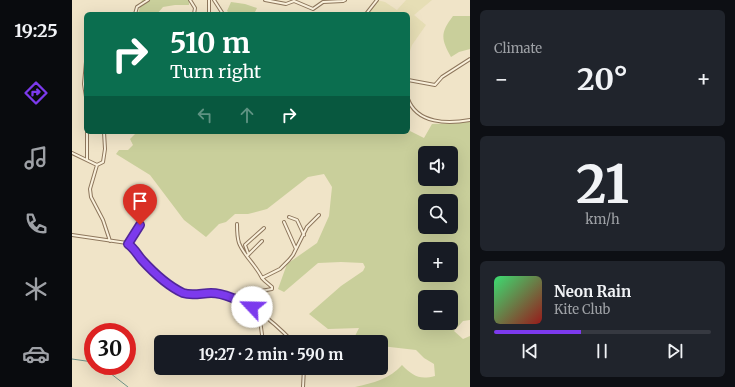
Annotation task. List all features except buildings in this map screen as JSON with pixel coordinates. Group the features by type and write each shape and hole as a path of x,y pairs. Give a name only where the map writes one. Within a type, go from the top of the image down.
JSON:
{"street":[{"path":"136,12 137,7 148,0"},
{"path":"190,0 195,8 194,12"},
{"path":"209,0 209,12"},
{"path":"214,0 222,12"},
{"path":"265,0 286,4 294,1 313,9 323,2 345,0"},
{"path":"368,12 378,0"},
{"path":"410,80 435,85 442,77 470,59"},
{"path":"410,103 418,112 432,120 459,123 470,120"},
{"path":"87,134 87,160"},
{"path":"104,134 105,149 103,162 97,165 90,189 91,197 103,220 110,241"},
{"path":"72,153 97,165"},
{"path":"262,278 280,269 293,255 308,227 319,215"},
{"path":"289,217 297,220 304,234"},
{"path":"284,222 296,249"},
{"path":"227,297 260,290 271,290 272,287 262,278 256,266 239,244 237,224"},
{"path":"128,244 140,225"},
{"path":"248,255 245,245 264,228"},
{"path":"72,235 128,244 132,246 142,260 155,273 170,285 184,293 193,295 213,293 242,302 252,307 276,325 286,335"},
{"path":"248,255 262,241"},
{"path":"235,296 242,302"},
{"path":"252,307 260,320 262,335"},
{"path":"303,387 304,375"}],"shaded area":[{"path":"377,0 385,2 397,10 406,0 432,0 414,15 426,25 412,45 410,51 410,12 368,12"}],"green space":[{"path":"142,0 189,0 189,5 163,7 159,12 139,12"},
{"path":"231,2 257,8 255,12 227,11"},
{"path":"453,16 470,16 470,49 459,52 451,57 445,45 443,36 446,27"},
{"path":"469,120 470,122 470,320 463,321 458,327 458,290 418,290 418,330 455,330 454,331 463,339 470,336 470,387 355,387 387,377 402,365 413,374 420,377 425,378 435,376 434,364 424,358 416,350 388,347 388,335 356,335 359,328 328,329 309,314 341,286 363,271 365,267 363,263 318,263 284,292 278,289 287,264 317,243 329,216 332,187 324,174 308,177 267,209 248,214 235,214 226,222 219,224 206,237 184,220 150,175 116,154 119,150 128,150 133,145 130,139 135,134 410,134 410,131 424,138 432,124 459,123"}],"waterway":[{"path":"72,359 84,361"},
{"path":"113,375 128,387"}],"route":[{"path":"140,225 128,244 132,246 142,260 155,273 170,285 184,293 193,295 213,293 239,301 252,307"}]}
